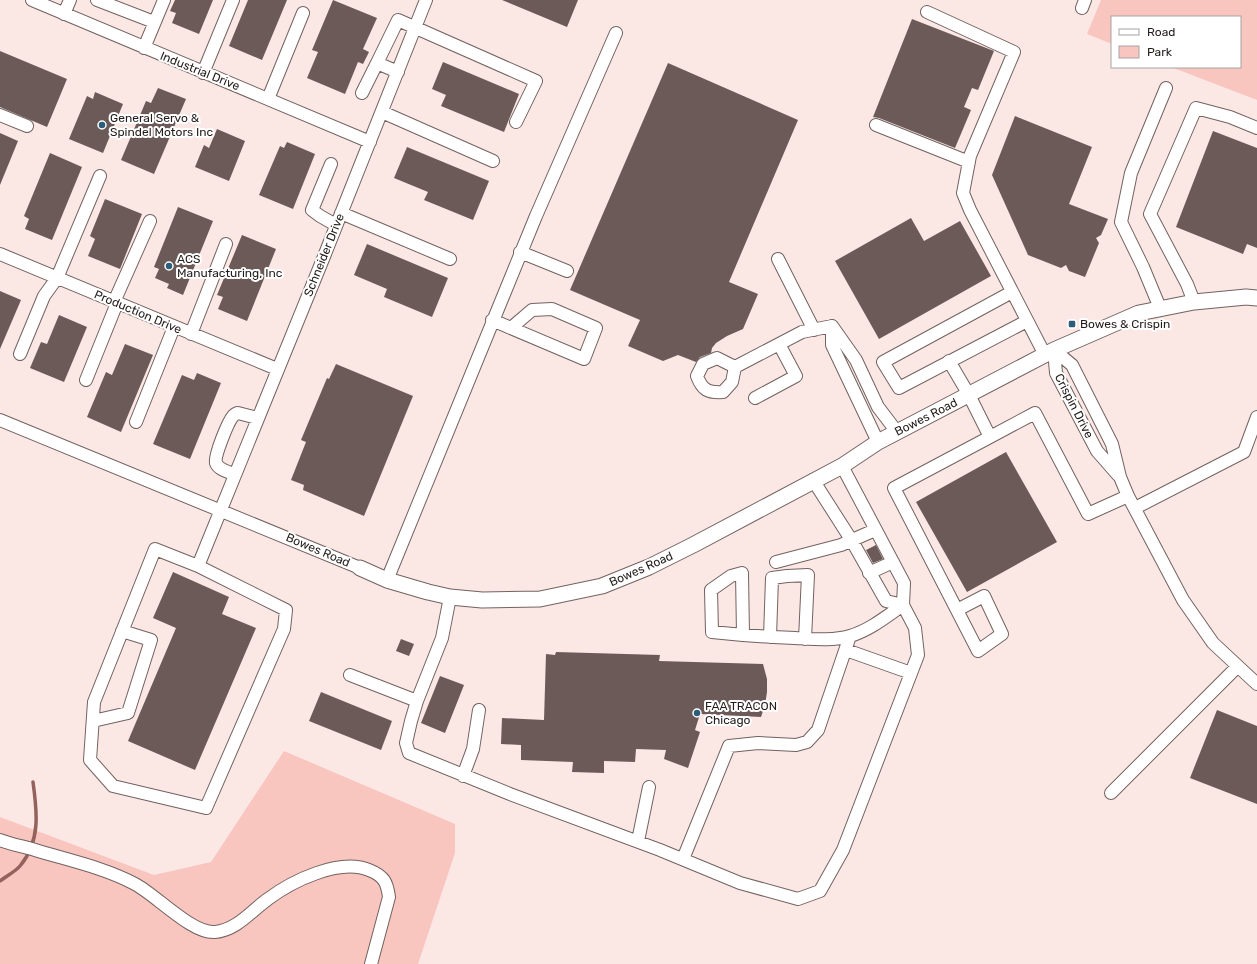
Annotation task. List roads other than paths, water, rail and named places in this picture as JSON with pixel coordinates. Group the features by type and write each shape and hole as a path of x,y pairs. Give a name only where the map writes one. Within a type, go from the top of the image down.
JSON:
{"main road":[{"name":"Bowes Road","path":"360,568 387,580 428,592 450,597 482,600 540,599 602,586 650,567 842,466 878,442 897,432 1050,353 1139,313 1194,302 1246,297 1257,298"}],"street":[{"name":"Industrial Drive","path":"32,0 370,142"},
{"path":"64,14 70,0"},
{"path":"98,0 154,22"},
{"path":"144,48 164,0"},
{"path":"203,73 233,0"},
{"name":"Schneider Drive","path":"198,566 426,0"},
{"path":"927,12 1014,52 970,156 963,193 970,210 1027,321 1050,353"},
{"path":"268,99 303,13"},
{"path":"362,93 398,20 536,81 516,122"},
{"path":"387,580 520,252 616,33"},
{"path":"377,63 398,72"},
{"path":"1160,308 1143,267 1121,222 1131,173 1166,88"},
{"path":"1194,302 1187,284 1150,214 1196,108 1230,117 1257,128"},
{"path":"382,112 493,161"},
{"path":"0,115 27,126"},
{"path":"876,125 969,162"},
{"path":"331,164 312,210 336,225"},
{"path":"20,354 44,296 57,278 100,176"},
{"path":"341,213 450,259"},
{"path":"86,380 116,302 150,221"},
{"path":"191,334 226,244"},
{"path":"520,252 567,271"},
{"name":"Production Drive","path":"0,254 277,369"},
{"path":"778,259 814,330"},
{"path":"1012,292 883,362 899,388 1027,321"},
{"path":"492,320 584,359 596,328 552,309 532,310 511,328"},
{"path":"735,367 802,332 832,326"},
{"path":"832,326 856,360 878,407 897,432"},
{"path":"832,326 832,345 878,442"},
{"path":"136,422 174,327"},
{"path":"755,398 796,376 779,344"},
{"name":"Crispin Drive","path":"1050,353 1056,373 1097,451 1120,477"},
{"name":"Crispin Drive","path":"1050,353 1071,363 1112,444 1120,477 1128,496 1183,600 1213,643 1257,684"},
{"path":"949,361 969,395 990,437"},
{"path":"234,474 218,466 216,462 220,445 234,416 238,413 257,418"},
{"path":"957,610 894,488 1035,413 1088,514 1128,496"},
{"path":"1135,508 1244,452 1257,417"},
{"name":"Bowes Road","path":"0,420 220,509 360,568"},
{"path":"450,597 442,638 417,701 406,742 408,753 463,776 638,841 740,883 798,899 820,891 843,850 918,655 915,628 903,605 904,582 842,466"},
{"path":"813,480 852,541 886,601 903,605"},
{"path":"776,562 852,541 875,530"},
{"path":"154,549 198,566 286,610 284,629 206,808 113,786 90,760 94,702 154,549"},
{"path":"869,573 893,562"},
{"path":"743,635 742,573 731,576 711,590 712,632 743,635 770,637 825,640 850,636 873,625 903,605"},
{"path":"770,637 772,578 808,575 805,639"},
{"path":"93,721 128,713 151,640 122,631"},
{"path":"683,859 728,746 758,743 796,745 807,742 818,730 850,636"},
{"path":"846,650 911,673"},
{"path":"1111,793 1237,667"},
{"path":"350,675 417,701"},
{"path":"463,776 473,749 479,710"},
{"path":"638,841 650,787"},
{"path":"1,840 98,869 136,885 190,923 205,931 214,932 226,930 237,925 267,899 299,880 324,870 349,867 364,868 383,878 388,886 389,897 371,964"}],"waterway":[{"path":"0,881 20,866 27,856 31,846 36,826 36,804 33,782"}],"place":[{"name":"General Servo & Spindel Motors Inc","path":"102,125"},
{"name":"ACS Manufacturing, Inc","path":"169,266"},
{"name":"Bowes & Crispin","path":"1072,324"},
{"name":"FAA TRACON Chicago","path":"697,713"}]}
